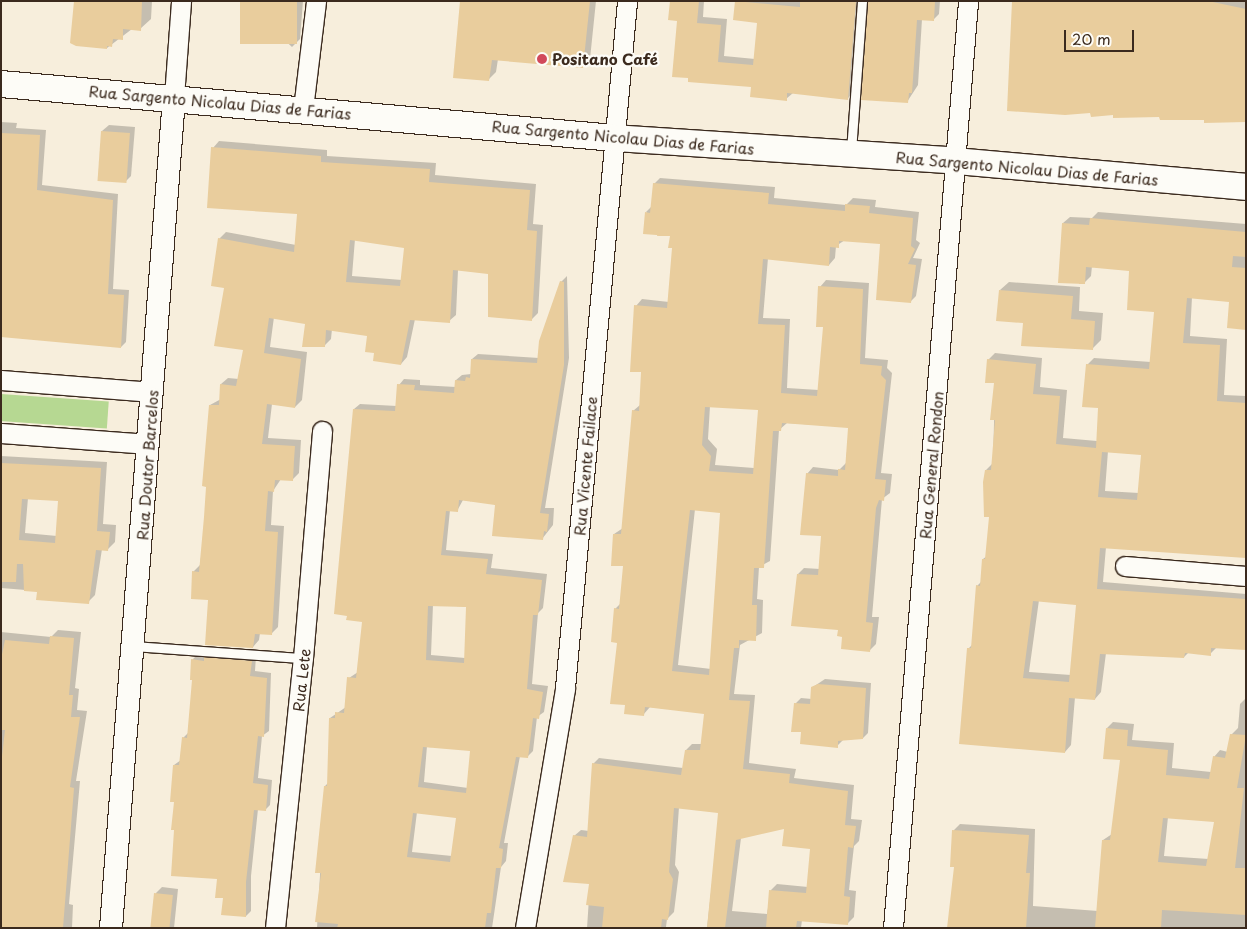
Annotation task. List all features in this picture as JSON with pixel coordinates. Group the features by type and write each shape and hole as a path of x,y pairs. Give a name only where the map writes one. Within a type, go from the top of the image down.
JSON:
{"main road":[{"name":"Rua Sargento Nicolau Dias de Farias","path":"1,84 174,97 614,138 956,161 1246,187"}],"street":[{"name":"Rua Doutor Barcelos","path":"111,928 134,646 181,1"},
{"path":"303,109 316,1"},
{"name":"Rua Vicente Failace","path":"525,928 565,688 627,1"},
{"name":"Rua General Rondon","path":"893,928 968,1"},
{"path":"1,380 153,392"},
{"name":"Rua Lete","path":"274,928 303,658 322,431"},
{"path":"1,433 149,444"},
{"path":"1125,566 1246,576"}],"lane":[{"path":"851,154 862,1"},
{"path":"134,646 303,658"}],"green space":[{"path":"1,394 109,402 107,428 1,421"}],"building":[{"path":"74,1 142,1 141,31 123,29 123,40 113,39 112,47 107,46 107,49 76,46 70,43"},
{"path":"240,1 297,1 297,44 240,44"},
{"path":"460,1 590,1 583,68 492,60 489,81 453,78"},
{"path":"670,1 699,1 697,23 721,25 718,62 753,65 757,23 733,20 735,1 800,7 800,1 856,1 848,100 787,93 787,101 750,97 751,87 688,82 688,78 672,77 677,21 668,20"},
{"path":"868,1 935,1 934,21 917,20 912,93 909,93 908,103 861,100"},
{"path":"1012,1 1208,1 1246,9 1246,122 1204,123 1204,120 1160,120 1159,117 1113,118 1113,115 1091,117 1090,113 1065,115 1007,111"},
{"path":"101,131 130,133 126,183 98,181"},
{"path":"1,133 40,135 37,190 113,200 108,294 124,295 121,348 1,337"},
{"path":"211,147 321,156 321,162 430,169 429,182 530,190 527,230 537,231 532,321 488,317 488,274 453,270 450,323 410,320 401,365 373,361 374,353 365,352 367,336 326,330 325,347 302,347 305,324 269,318 264,353 301,359 295,408 267,404 262,444 295,446 293,481 275,480 274,492 268,491 265,531 278,532 272,635 255,634 253,648 205,645 208,600 191,599 192,571 199,572 206,487 202,486 209,405 219,405 220,384 236,386 243,350 214,346 224,288 211,286 218,238 294,252 297,214 207,208","holes":["350,240 404,248 400,286 346,282"]},
{"path":"653,183 769,193 768,204 845,211 845,204 870,206 869,213 913,218 911,246 915,249 908,264 916,265 911,303 876,300 880,244 839,241 839,248 830,247 829,266 763,259 758,324 785,325 781,393 817,396 823,327 816,327 818,286 863,289 860,364 882,366 881,375 886,380 875,479 886,480 884,501 879,500 876,508 866,622 873,623 870,652 841,649 842,637 837,636 838,630 791,626 797,574 818,575 821,536 800,535 806,473 838,476 838,469 845,470 848,428 782,423 781,431 773,431 764,568 754,568 752,605 757,605 756,641 739,640 739,648 734,648 729,700 750,701 743,769 790,774 789,783 848,791 845,825 856,826 853,848 848,847 844,896 850,897 848,925 797,921 796,928 766,928 769,890 806,893 810,849 782,846 784,829 736,840 725,928 707,928 718,813 674,808 669,872 673,879 668,920 662,919 661,928 602,928 604,907 586,905 589,884 563,882 573,835 587,837 592,763 681,775 685,750 700,750 704,714 645,707 644,716 624,714 625,705 610,704 617,643 611,642 614,608 619,609 623,566 611,566 613,534 621,534 632,410 639,411 641,372 630,372 634,305 667,308 672,248 668,248 670,236 643,234 645,212 650,213","holes":["705,407 758,410 753,474 709,471 711,456 702,445","690,510 720,513 709,675 672,671"]},
{"path":"1090,218 1246,232 1246,257 1233,256 1232,267 1246,268 1246,330 1227,328 1229,302 1187,298 1183,343 1220,345 1217,401 1246,403 1246,558 1100,548 1097,589 1246,599 1246,650 1211,648 1211,656 1185,653 1184,658 1100,654 1095,700 1069,698 1065,753 959,744 967,648 971,648 976,585 980,586 982,559 985,559 989,517 984,517 983,482 985,470 991,470 995,420 990,420 994,383 985,383 987,359 1036,364 1033,394 1060,396 1056,444 1096,448 1098,408 1082,407 1086,364 1149,369 1154,312 1127,310 1129,271 1086,267 1085,284 1058,283 1062,223 1089,225","holes":["1102,452 1141,455 1137,500 1098,497","1033,601 1076,605 1069,682 1023,678"]},
{"path":"560,281 564,282 564,365 540,513 549,514 547,532 544,531 543,540 492,536 495,505 459,500 458,512 446,511 441,555 488,559 486,574 542,580 538,615 533,615 527,689 543,692 539,719 533,718 528,758 516,757 499,848 503,849 501,868 496,868 491,913 487,913 485,928 337,928 338,924 315,922 321,873 315,873 324,786 327,786 329,718 335,718 335,712 344,713 347,677 356,678 362,622 346,620 347,616 334,614 353,409 395,411 397,384 415,385 414,390 454,393 455,380 465,381 466,377 470,378 471,359 537,363 539,341","holes":["428,606 466,607 464,663 426,660","423,747 470,751 466,793 418,787","413,813 456,818 450,862 407,857"]},
{"path":"999,290 1073,296 1071,319 1095,321 1093,350 1021,346 1023,323 996,321"},
{"path":"1,463 101,468 97,531 110,532 108,551 96,550 89,604 36,600 37,592 24,591 23,564 17,564 16,582 1,582","holes":["22,499 58,501 55,543 19,540"]},
{"path":"50,636 74,638 69,695 73,695 71,717 80,717 70,787 74,788 63,928 1,928 1,765 5,730 1,730 1,659 5,640 49,644"},
{"path":"204,657 252,661 250,676 267,678 264,737 258,736 253,783 268,785 266,811 254,810 246,882 246,917 221,915 223,898 215,898 217,879 171,876 174,830 171,830 174,802 170,802 173,765 179,765 182,737 187,738 192,680 190,680 191,659 204,661"},
{"path":"818,684 866,688 863,739 838,741 838,748 800,744 801,732 791,732 794,703 810,704 811,687"},
{"path":"1106,728 1128,730 1127,746 1168,750 1166,775 1209,779 1213,756 1225,758 1230,734 1246,735 1237,788 1244,788 1235,868 1246,868 1246,915 1162,910 1161,928 1095,928 1102,840 1110,840 1120,760 1103,759","holes":["1163,818 1214,822 1206,866 1158,862"]},
{"path":"952,830 1029,835 1026,873 1030,873 1026,928 947,928 954,867 950,867"},
{"path":"154,893 173,895 169,928 150,928"}],"place":[{"name":"Positano Café","path":"542,59"}]}
